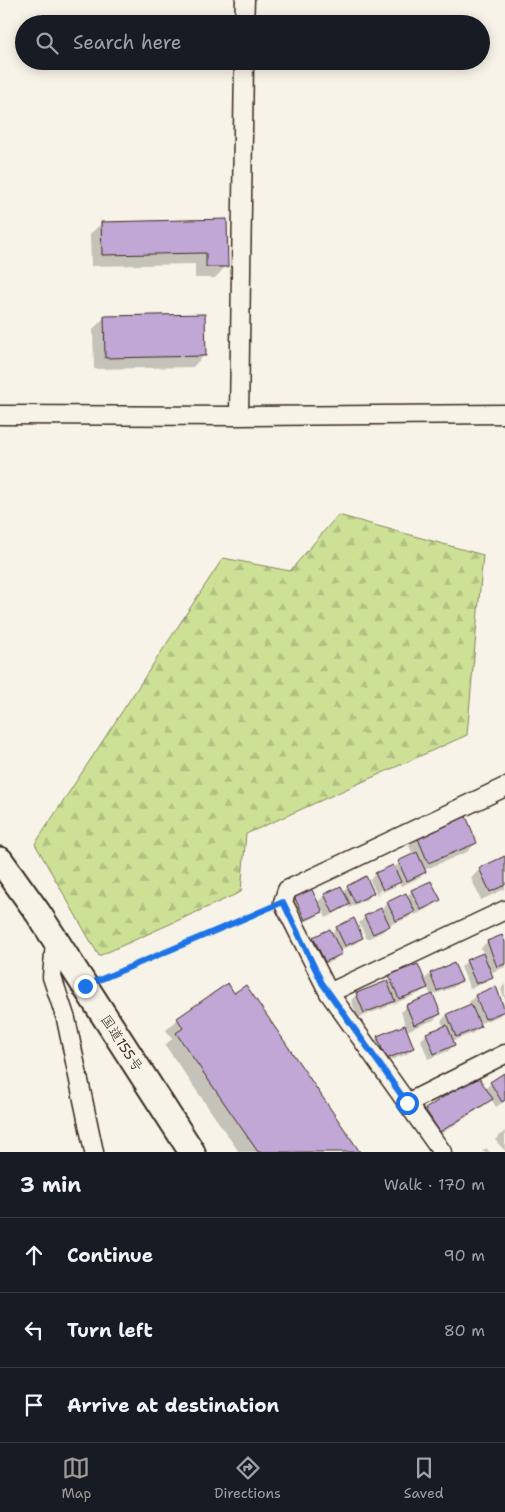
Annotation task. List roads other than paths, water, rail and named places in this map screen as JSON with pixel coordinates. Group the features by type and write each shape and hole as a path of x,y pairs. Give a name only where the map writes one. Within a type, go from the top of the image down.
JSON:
{"highway":[{"name":"国道155号","path":"0,860 38,913 192,1152"}],"street":[{"path":"244,15 245,0"},
{"path":"239,416 244,70"},
{"path":"0,415 505,414"},
{"path":"442,1152 329,994 283,902 288,890 505,787"},
{"path":"329,994 505,910"},
{"path":"55,942 52,977 66,1018 94,1152"},
{"path":"407,1103 505,1054"}]}
